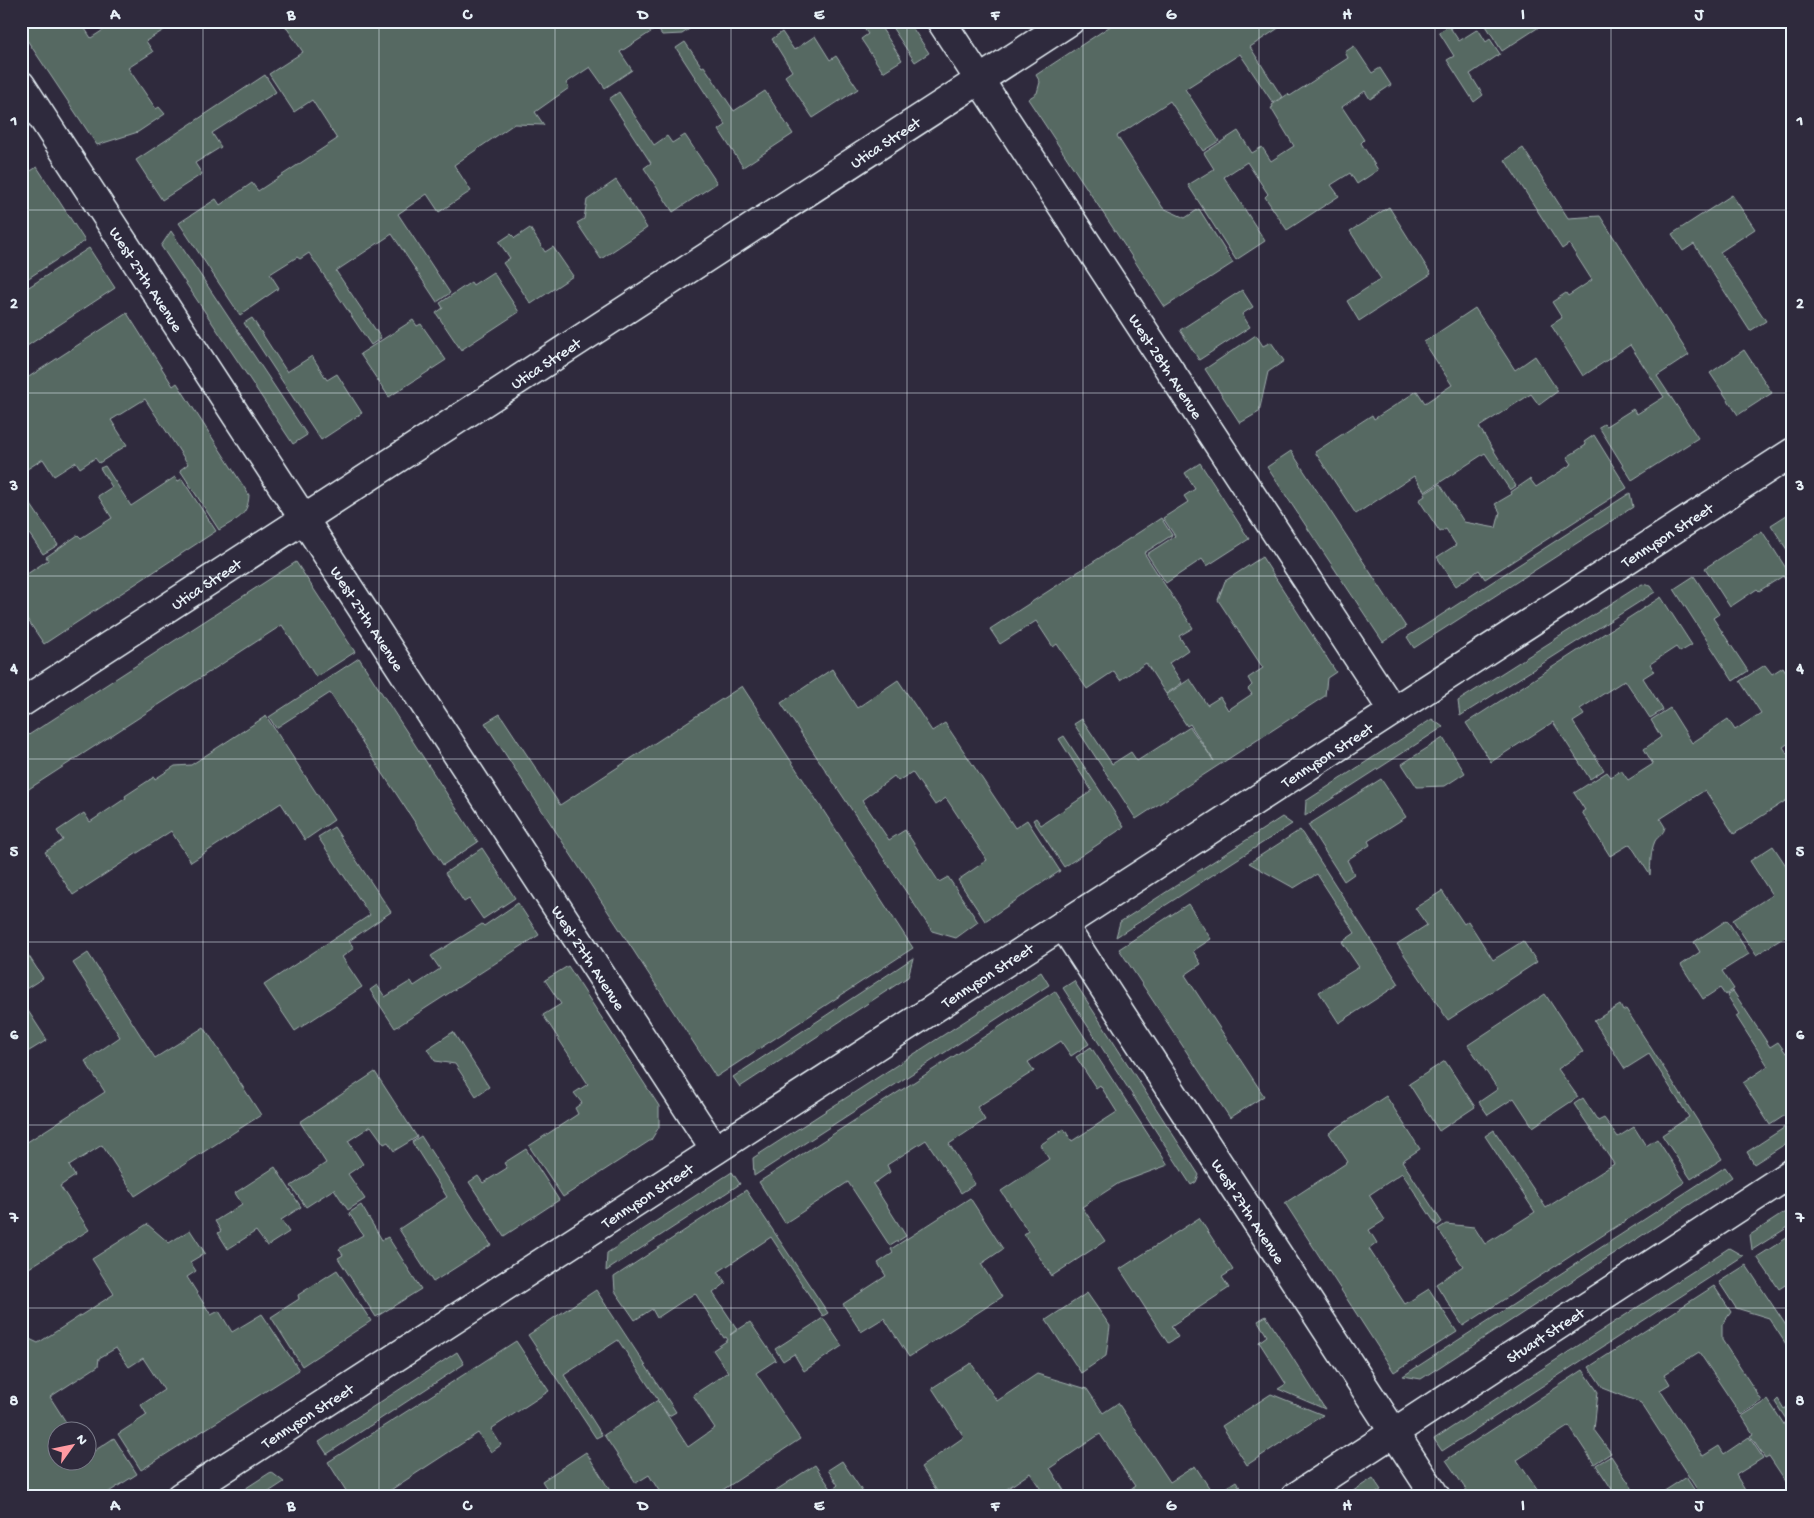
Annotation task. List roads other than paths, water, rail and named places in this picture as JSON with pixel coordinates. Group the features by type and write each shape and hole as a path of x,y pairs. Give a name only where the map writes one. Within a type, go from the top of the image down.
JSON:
{"street":[{"name":"West 28th Avenue","path":"941,21 1393,711"},
{"name":"Utica Street","path":"21,704 1070,21"},
{"name":"West 27th Avenue","path":"21,85 715,1150"},
{"name":"Tennyson Street","path":"180,1497 1793,452"},
{"name":"West 27th Avenue","path":"1063,925 1436,1497"},
{"name":"Stuart Street","path":"1295,1497 1793,1172"}]}
